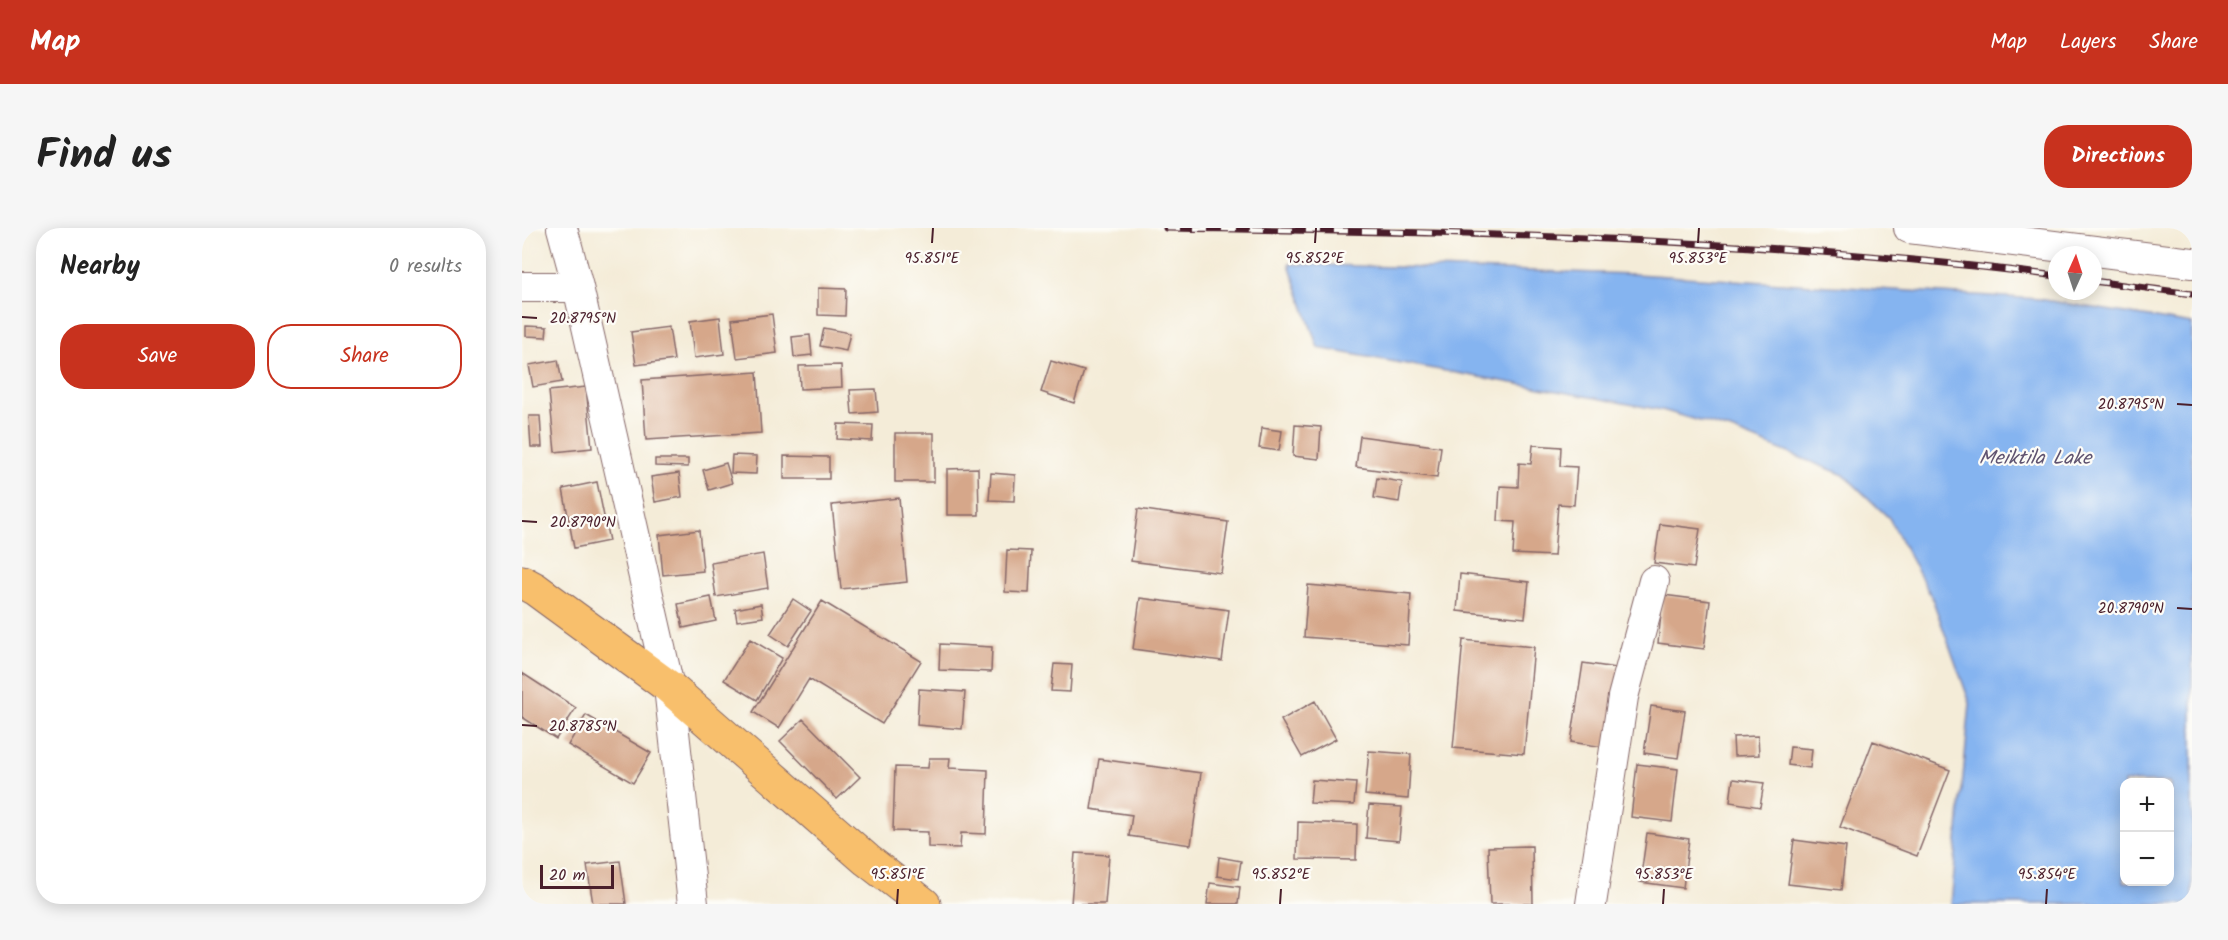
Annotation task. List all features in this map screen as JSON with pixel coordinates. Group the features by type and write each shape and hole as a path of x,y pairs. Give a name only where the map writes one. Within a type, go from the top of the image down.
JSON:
{"highway":[{"path":"522,582 535,589 669,687 867,860 924,904"}],"street":[{"path":"562,228 578,287 669,687 693,904"},
{"path":"1910,228 2192,263"},
{"path":"522,287 578,287"},
{"path":"1591,904 1623,697 1654,580"}],"water":[{"name":"Meiktila Lake","path":"1289,264 1635,274 2039,299 2192,324 2192,904 1951,904 1970,703 1932,598 1889,518 1844,475 1731,430 1662,410 1318,348"}],"building":[{"path":"818,288 846,289 845,316 818,315"},
{"path":"772,314 777,353 737,358 732,319"},
{"path":"720,317 724,354 694,358 690,321"},
{"path":"526,326 547,327 546,337 526,336"},
{"path":"669,327 674,360 636,365 631,332"},
{"path":"824,328 850,333 846,351 820,346"},
{"path":"810,335 812,355 794,357 792,337"},
{"path":"558,360 562,382 533,387 529,365"},
{"path":"1051,361 1084,371 1074,403 1041,392"},
{"path":"841,365 842,387 800,389 799,366"},
{"path":"757,372 761,433 646,440 642,380"},
{"path":"586,387 592,448 555,452 549,391"},
{"path":"876,389 878,412 852,414 850,390"},
{"path":"529,416 540,416 542,447 531,447"},
{"path":"838,424 873,425 872,441 837,439"},
{"path":"1295,425 1321,427 1319,459 1293,456"},
{"path":"1262,428 1282,431 1279,451 1259,448"},
{"path":"895,433 934,433 934,482 895,482"},
{"path":"1360,436 1441,447 1437,478 1356,467"},
{"path":"1533,445 1561,447 1560,466 1577,467 1574,505 1558,504 1554,556 1513,554 1515,522 1498,521 1500,486 1518,487 1519,463 1531,464"},
{"path":"732,455 757,456 756,474 731,473"},
{"path":"784,456 829,457 829,479 784,479"},
{"path":"655,459 688,459 688,467 655,466"},
{"path":"726,463 732,483 709,490 703,470"},
{"path":"978,468 979,515 947,515 947,469"},
{"path":"679,473 682,497 655,502 651,477"},
{"path":"991,473 1015,475 1014,501 989,500"},
{"path":"1377,478 1402,482 1399,502 1374,498"},
{"path":"597,482 609,541 574,548 563,489"},
{"path":"899,498 907,582 841,589 832,505"},
{"path":"1138,509 1228,522 1221,573 1131,561"},
{"path":"1660,524 1700,529 1694,568 1654,563"},
{"path":"699,530 703,571 663,575 659,535"},
{"path":"1007,550 1031,551 1029,593 1005,592"},
{"path":"763,554 768,588 716,597 711,563"},
{"path":"1460,574 1529,582 1525,618 1457,611"},
{"path":"1308,585 1411,594 1408,645 1304,637"},
{"path":"1663,595 1710,601 1704,649 1658,643"},
{"path":"711,597 716,621 683,628 678,604"},
{"path":"1140,598 1229,610 1222,661 1133,649"},
{"path":"793,599 811,611 788,646 770,634"},
{"path":"822,601 921,661 882,724 809,679 779,728 753,712"},
{"path":"761,604 763,617 737,621 735,609"},
{"path":"750,639 782,658 757,700 724,680"},
{"path":"1463,640 1534,647 1524,754 1453,748"},
{"path":"940,644 992,647 991,672 939,670"},
{"path":"1583,663 1622,669 1610,748 1571,742"},
{"path":"1054,664 1072,665 1070,692 1051,691"},
{"path":"522,673 576,708 556,739 522,717"},
{"path":"919,689 965,692 962,729 917,725"},
{"path":"1315,701 1336,739 1302,757 1281,720"},
{"path":"1651,706 1685,711 1678,758 1644,753"},
{"path":"586,715 651,753 633,783 568,745"},
{"path":"803,719 860,777 837,799 780,741"},
{"path":"1758,736 1759,755 1734,756 1733,737"},
{"path":"1873,741 1950,770 1917,856 1840,827"},
{"path":"1790,747 1812,749 1810,768 1788,765"},
{"path":"1369,751 1411,754 1408,799 1365,795"},
{"path":"929,758 950,758 949,768 988,770 986,834 961,833 960,848 928,847 928,832 893,831 895,767 928,768"},
{"path":"1099,759 1201,773 1191,845 1129,836 1132,815 1091,809"},
{"path":"1637,764 1678,769 1672,822 1631,817"},
{"path":"1733,779 1764,783 1760,807 1730,802"},
{"path":"1312,780 1356,783 1354,805 1310,803"},
{"path":"1369,805 1402,807 1399,841 1366,838"},
{"path":"1298,822 1357,824 1356,860 1297,859"},
{"path":"1647,833 1689,839 1683,888 1640,882"},
{"path":"1794,840 1846,847 1841,890 1788,884"},
{"path":"1532,846 1533,904 1490,904 1488,847"},
{"path":"1075,853 1109,855 1105,904 1071,904"},
{"path":"1219,857 1241,861 1238,879 1217,876"},
{"path":"620,861 626,904 593,904 587,865"},
{"path":"1210,883 1240,887 1238,904 1207,904"}],"railway":[{"path":"1166,228 1612,239 1835,253 2048,275"},
{"path":"2102,282 2192,294"}]}
